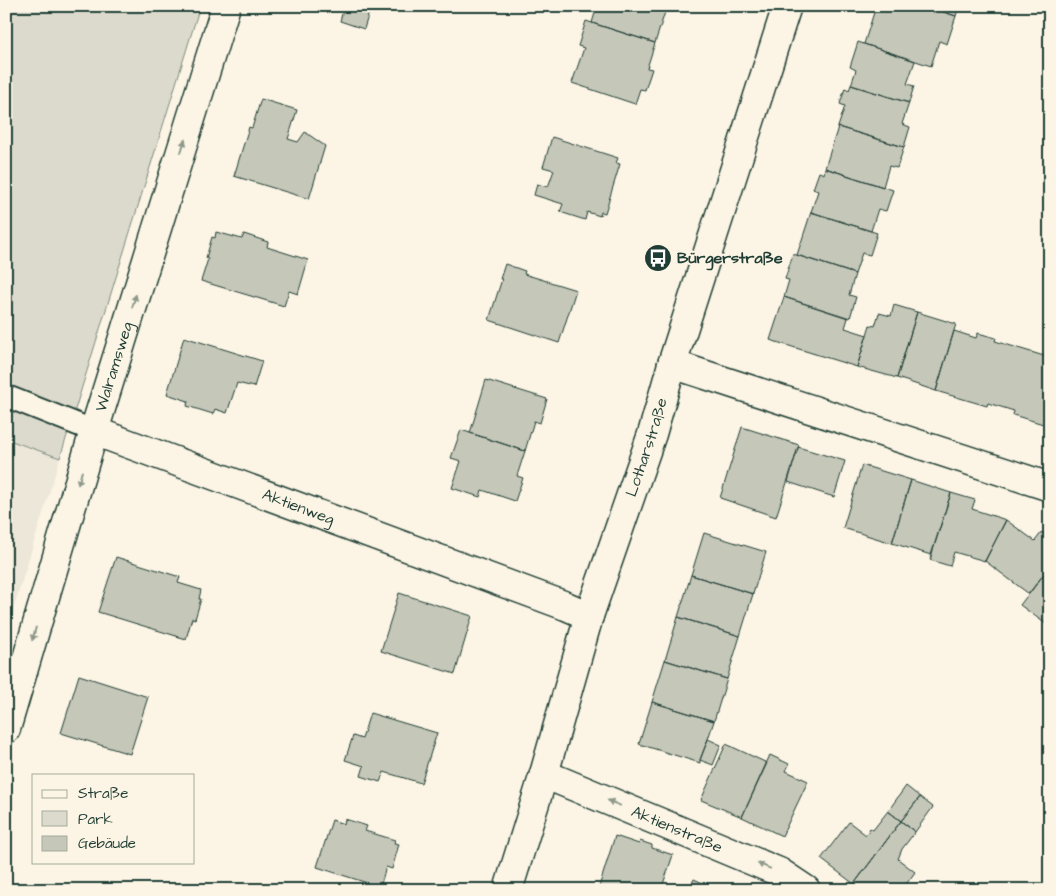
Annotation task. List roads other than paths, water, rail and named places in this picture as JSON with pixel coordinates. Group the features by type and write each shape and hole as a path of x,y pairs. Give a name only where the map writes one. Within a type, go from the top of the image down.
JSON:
{"street":[{"name":"Walramsweg","path":"6,729 94,431 226,6"},
{"name":"Lotharstraße","path":"508,890 544,774 589,616 652,434 672,364 787,6"},
{"path":"672,364 1050,487"},
{"name":"Aktienweg","path":"94,431 557,602 589,616"},
{"name":"Aktienstraße","path":"544,774 779,872 806,890"}],"lane":[{"name":"Aktienweg","path":"6,396 94,431"}],"place":[{"name":"Bürgerstraße","path":"658,258"}]}
